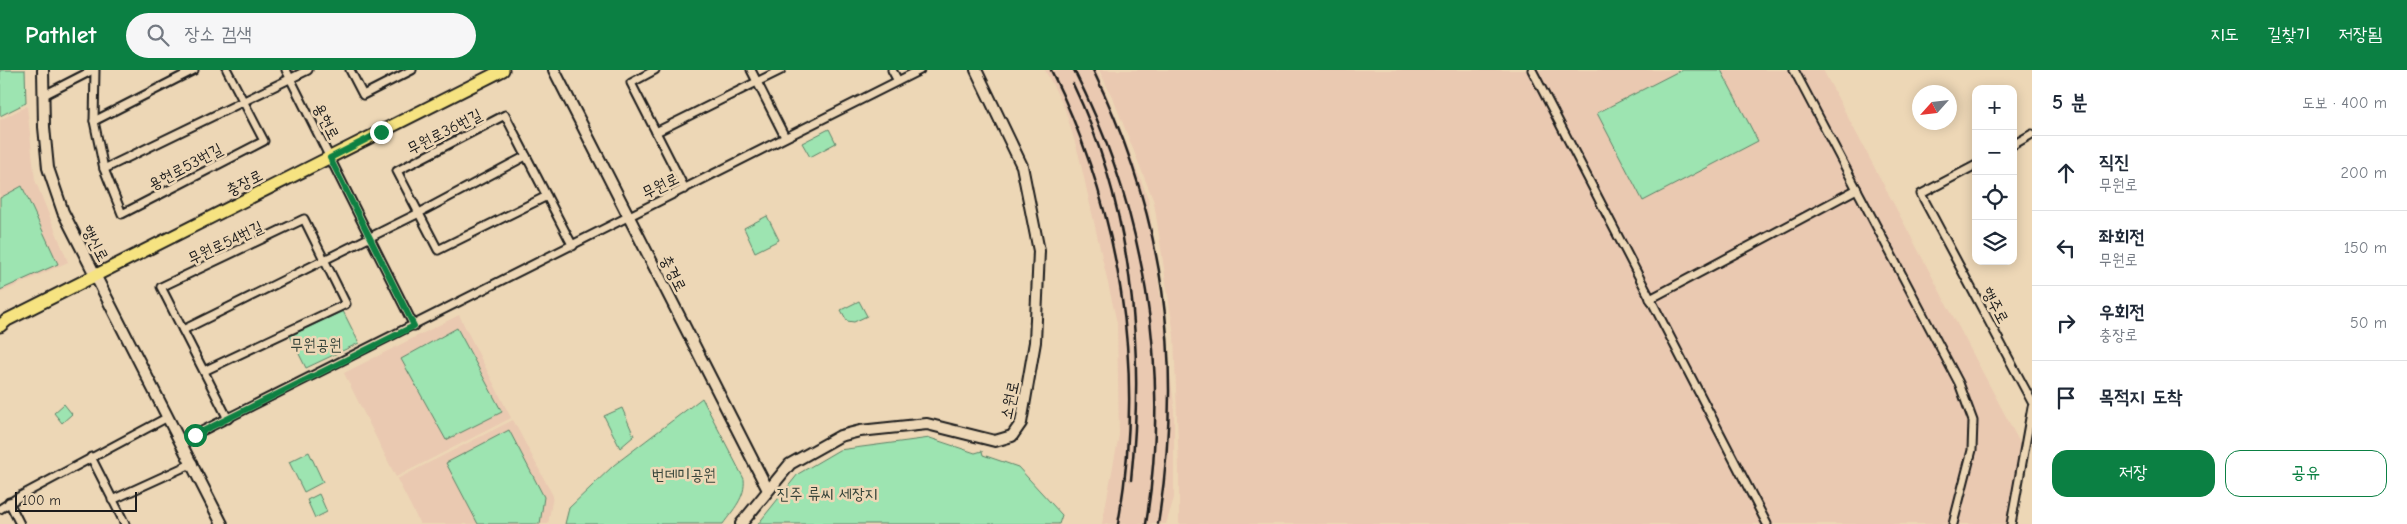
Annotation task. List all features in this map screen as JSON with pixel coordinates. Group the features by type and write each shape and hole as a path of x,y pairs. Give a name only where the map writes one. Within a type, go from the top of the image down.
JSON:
{"main road":[{"name":"행신로","path":"43,70 44,127 48,168 63,212 182,441 222,524"},
{"name":"충장로","path":"0,326 7,320 503,70"},
{"name":"충경로","path":"554,70 768,490"},
{"name":"소원로","path":"741,524 790,464 840,436 860,431 927,424 995,441 1012,436 1018,430 1035,342 1039,251 1022,166 976,70"}],"street":[{"path":"44,95 94,70"},
{"name":"용현로53번길","path":"94,70 94,121 104,169 122,214 264,141 227,70"},
{"path":"94,121 194,70"},
{"name":"용현로","path":"286,70 330,158"},
{"name":"용현로53번길","path":"104,169 308,70"},
{"path":"350,70 363,95 412,70"},
{"path":"655,70 631,83 685,188"},
{"path":"751,70 785,137"},
{"path":"656,132 781,70"},
{"path":"892,70 898,81"},
{"name":"무원로","path":"182,441 572,246 628,215 920,70"},
{"path":"1532,70 1767,524"},
{"path":"1794,70 1959,383 1973,422 1972,450 1953,524"},
{"name":"무원로36번길","path":"547,196 438,250 397,170 505,115 547,196 572,246"},
{"path":"2017,142 2032,134"},
{"path":"183,330 419,213 526,156"},
{"path":"330,158 414,326"},
{"name":"행주로","path":"1972,167 1921,194 2032,402"},
{"path":"1650,299 1857,188"},
{"name":"무원로54번길","path":"204,371 346,304 304,219 161,287 228,419"},
{"path":"2011,524 2032,407"},
{"path":"0,509 9,502 168,416"},
{"path":"91,457 125,524"},
{"path":"112,500 192,464"},
{"path":"9,502 20,524"}],"shaded area":[{"path":"1045,70 1097,70 1148,198 1174,404 1174,498 1166,524 1102,524 1119,435 1117,323 1079,156 1065,109"},
{"path":"1099,70 1823,70 2020,443 2007,524 1179,524 1174,335 1154,202 1114,101"},
{"path":"27,106 35,180 68,262 0,293 0,120"},
{"path":"459,315 511,418 396,477 344,373"},
{"path":"513,420 553,496 548,524 420,524 397,479"}],"green space":[{"path":"0,70 25,70 26,103 0,116"},
{"path":"1681,70 1721,70 1758,141 1643,201 1597,113"},
{"path":"829,129 836,143 810,157 802,143"},
{"path":"22,186 58,264 0,290 0,198"},
{"path":"767,216 779,240 755,252 744,228"},
{"path":"859,301 867,316 854,322 847,321 841,310"},
{"name":"무원공원","path":"343,311 359,343 306,368 290,336"},
{"path":"457,328 502,412 446,440 401,359"},
{"name":"번데미공원","path":"702,398 744,479 741,497 723,524 565,524 569,508 614,465"},
{"path":"64,404 72,414 62,423 54,413"},
{"path":"622,408 634,436 620,448 604,416"},
{"path":"509,430 544,497 540,524 478,524 446,463"},
{"name":"진주 류씨 세장지","path":"930,438 975,453 982,451 983,455 1018,467 1062,515 1059,524 758,524 798,474 839,450"},
{"path":"309,452 323,482 304,492 289,462"},
{"path":"319,494 327,512 315,518 307,500"}],"railway":[{"path":"1051,70 1075,123 1095,178 1110,234 1121,291 1127,349 1129,407 1126,466 1118,524"},
{"path":"1074,70 1099,123 1119,178 1135,234 1146,291 1153,349 1155,407 1153,466 1146,524"},
{"path":"1093,70 1118,125 1137,181 1152,236 1162,292 1168,348 1169,406 1166,464 1158,524"},
{"path":"1073,84 1093,131 1109,179 1121,228 1129,278 1134,328 1136,379 1135,430 1131,480"}],"route":[{"path":"195,435 414,326 330,158 381,132"}]}
